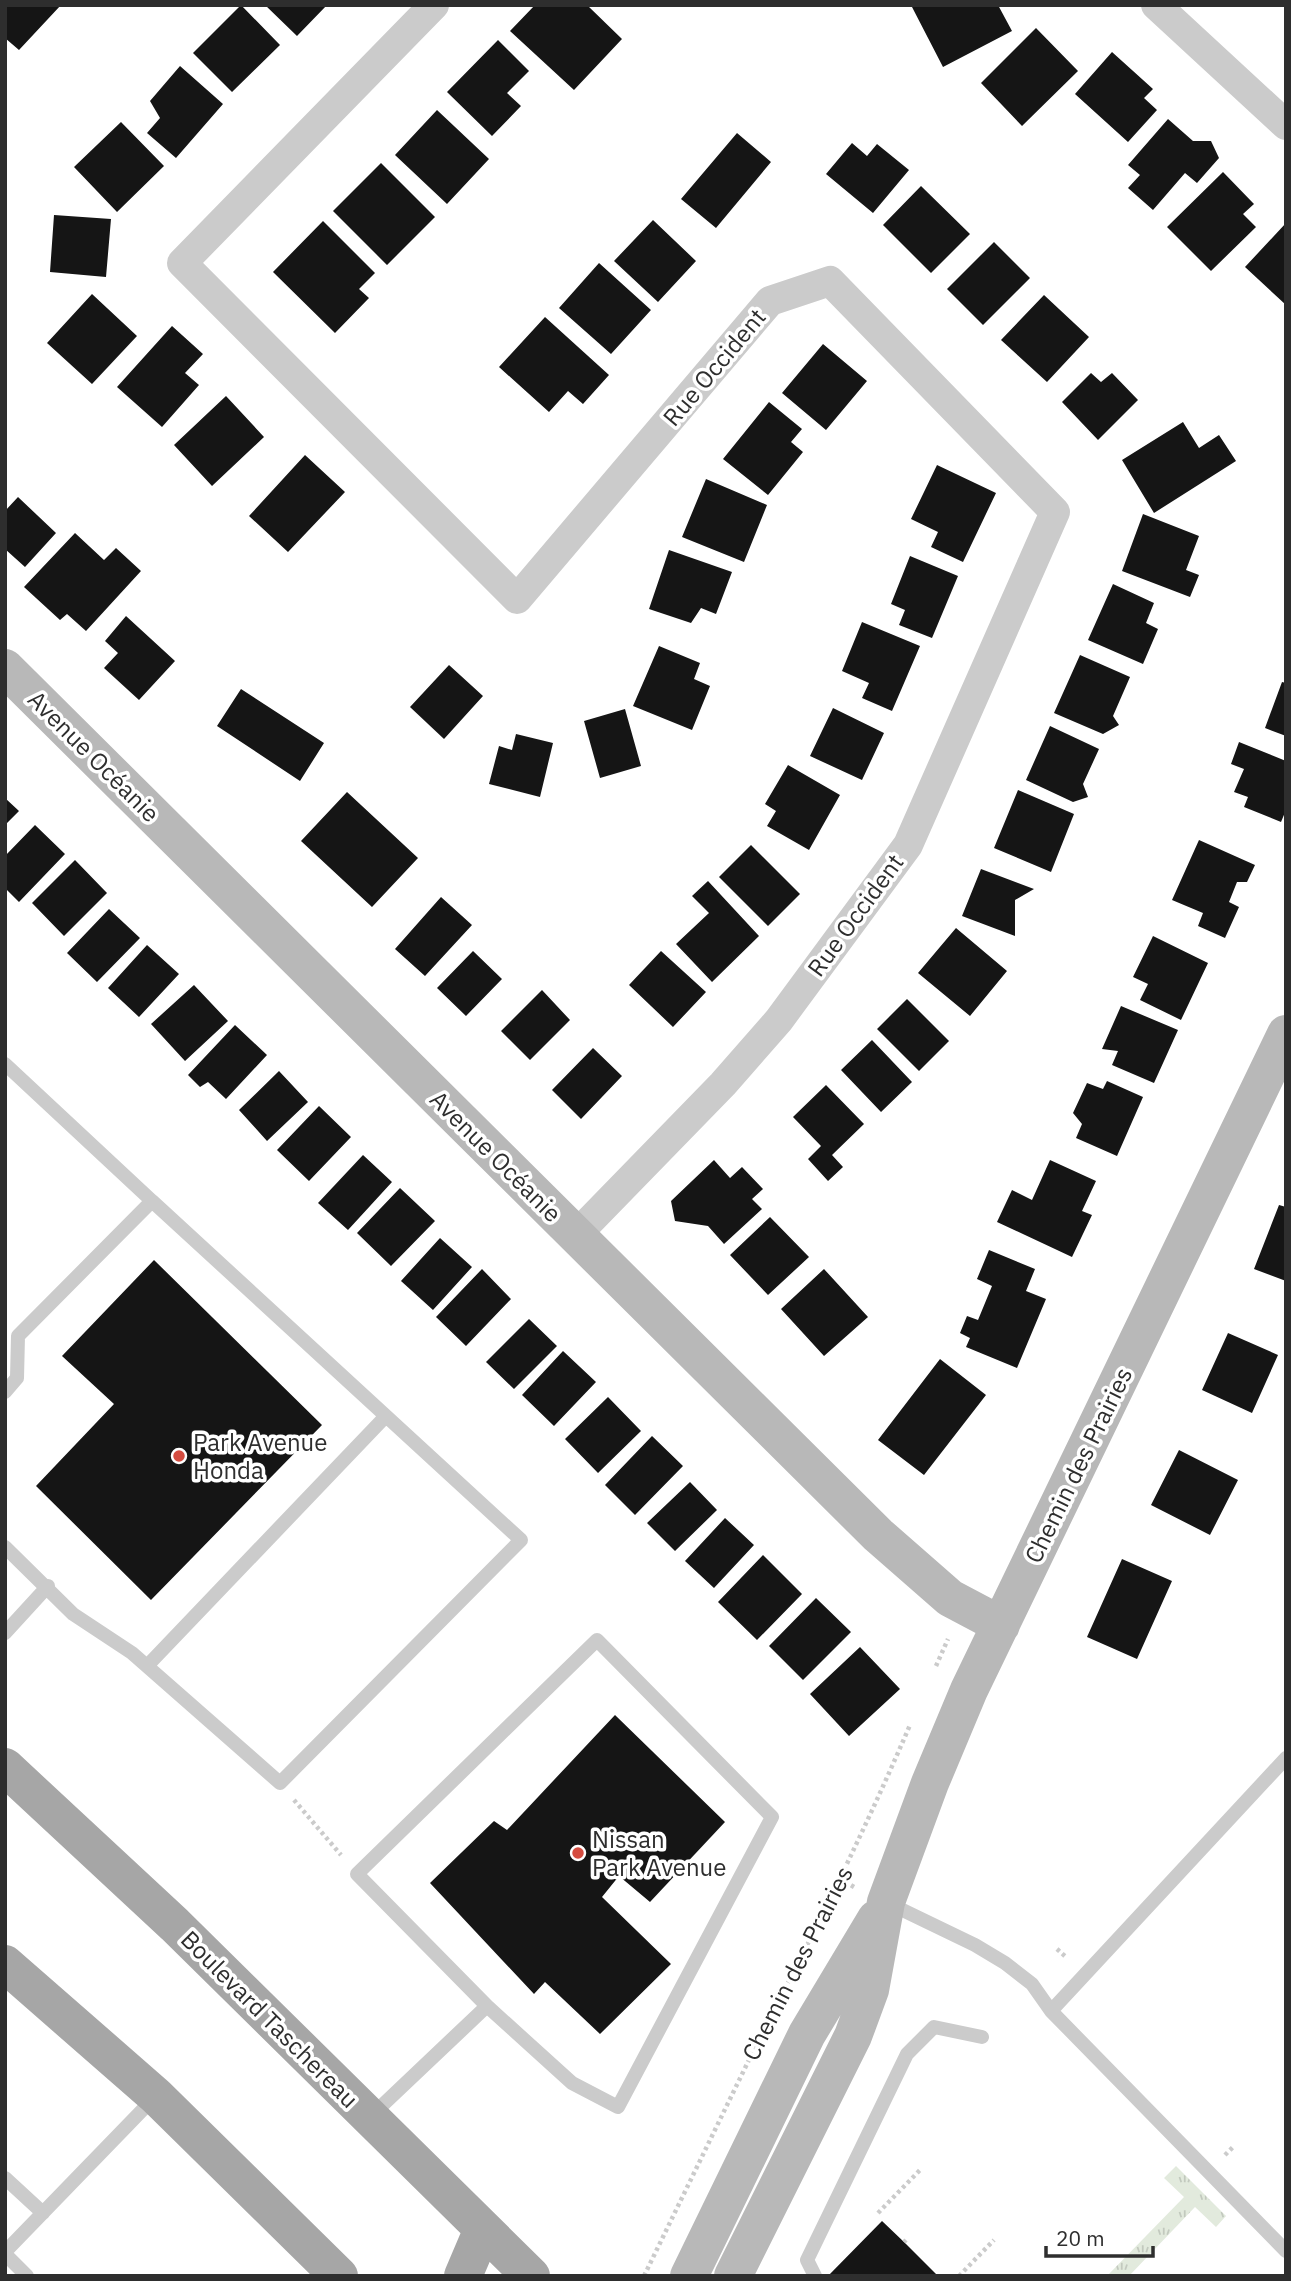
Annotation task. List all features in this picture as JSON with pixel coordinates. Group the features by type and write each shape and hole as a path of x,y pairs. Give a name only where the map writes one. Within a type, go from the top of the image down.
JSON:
{"main road":[{"name":"Boulevard Taschereau","path":"5,1767 147,1897 531,2276"},
{"path":"5,1964 156,2096 339,2276"},
{"path":"463,2276 483,2229"}],"street":[{"name":"Rue Occident","path":"434,5 182,263 517,599 770,302 831,281 1055,512 908,845 779,1020 723,1084 576,1235"},
{"path":"1156,5 1286,125"},
{"name":"Avenue Océanie","path":"5,668 906,1561 950,1598 1001,1625"},
{"name":"Chemin des Prairies","path":"733,2276 853,2036 870,1990 886,1902 930,1783 1001,1625 1276,1079 1286,1034"},
{"name":"Chemin des Prairies","path":"689,2276 807,2034 839,1976 886,1902"}],"lane":[{"path":"5,1064 521,1540 280,1783 148,1666 73,1614 48,1586 5,1547"},
{"path":"5,1392 17,1378 18,1336 152,1200"},
{"path":"148,1666 386,1416"},
{"path":"5,1633 48,1586"},
{"path":"597,1640 772,1816 618,2107 572,2083 487,2006 357,1874 597,1640"},
{"path":"1051,2011 1286,1758"},
{"path":"886,1902 975,1945 1032,1984 1051,2011 1286,2251"},
{"path":"369,2117 487,2006"},
{"path":"815,2276 807,2260 907,2054 934,2028 982,2037"},
{"path":"27,2276 5,2253 156,2096"},
{"path":"5,2178 43,2213"}],"path":[{"path":"933,1673 944,1648"},
{"name":"Chemin des Prairies","path":"644,2276 816,1921 862,1836 911,1723"},
{"path":"280,1783 357,1874"},
{"path":"878,2213 921,2169"},
{"path":"959,2276 994,2240"}],"green space":[{"path":"1176,2166 1226,2216 1216,2227 1195,2207 1129,2276 1107,2276 1184,2197 1164,2178"}],"building":[{"path":"5,5 61,5 19,50 5,38"},
{"path":"241,5 280,45 232,92 193,53"},
{"path":"265,5 327,5 297,36"},
{"path":"535,5 587,5 622,39 574,90 510,31"},
{"path":"998,5 1012,31 943,67 912,7"},
{"path":"1036,28 1078,71 1022,126 981,83"},
{"path":"498,40 529,71 507,93 521,106 492,136 447,92"},
{"path":"1112,52 1153,89 1144,98 1157,110 1128,142 1075,94"},
{"path":"180,66 223,104 176,158 147,133 160,118 150,101"},
{"path":"437,110 489,159 447,204 395,155"},
{"path":"1168,119 1193,141 1211,141 1219,158 1197,183 1185,173 1153,210 1128,188 1140,175 1128,165"},
{"path":"121,122 164,166 117,212 74,167"},
{"path":"737,133 771,162 716,228 681,199"},
{"path":"852,143 867,156 877,144 909,170 873,213 826,174"},
{"path":"381,163 435,217 387,265 333,211"},
{"path":"1223,172 1254,204 1243,214 1256,227 1211,271 1167,227"},
{"path":"921,186 970,234 931,273 883,225"},
{"path":"54,215 111,219 106,277 50,272"},
{"path":"653,220 696,261 658,302 614,261"},
{"path":"323,221 375,273 359,289 369,298 335,333 273,272"},
{"path":"1286,223 1286,305 1245,267"},
{"path":"994,242 1030,278 983,325 947,289"},
{"path":"599,263 651,310 611,354 559,308"},
{"path":"92,294 137,336 92,384 47,343"},
{"path":"1044,295 1089,337 1047,382 1001,340"},
{"path":"545,317 609,375 583,404 568,391 549,412 499,367"},
{"path":"172,326 203,354 185,373 199,385 162,427 117,387"},
{"path":"823,344 867,381 826,430 782,393"},
{"path":"1091,373 1101,382 1112,373 1138,400 1098,440 1062,402"},
{"path":"226,396 264,437 212,486 174,445"},
{"path":"769,402 802,429 791,442 803,452 768,495 723,459"},
{"path":"1183,422 1199,448 1219,435 1236,461 1154,513 1122,460"},
{"path":"305,455 345,492 288,552 249,516"},
{"path":"937,465 996,493 963,562 931,547 938,532 911,519"},
{"path":"706,479 767,505 744,562 682,537"},
{"path":"18,497 56,533 25,567 5,549 5,511"},
{"path":"1143,514 1199,536 1186,570 1199,575 1190,597 1122,571"},
{"path":"75,533 104,560 116,548 141,571 86,631 67,614 60,620 24,587"},
{"path":"669,550 732,572 716,614 701,608 691,623 649,609"},
{"path":"910,556 958,576 932,638 899,625 905,610 891,604"},
{"path":"1113,584 1154,603 1146,623 1158,629 1143,664 1088,640"},
{"path":"126,616 175,661 139,700 104,668 118,653 105,641"},
{"path":"862,622 920,646 892,711 862,698 869,683 842,671"},
{"path":"659,646 700,663 694,679 710,686 692,730 633,706"},
{"path":"1080,655 1130,677 1113,716 1119,725 1103,734 1054,713"},
{"path":"449,665 483,696 444,739 410,707"},
{"path":"1282,682 1286,683 1286,736 1265,728"},
{"path":"241,689 324,743 300,781 217,726"},
{"path":"833,708 884,733 862,780 810,756"},
{"path":"625,709 641,766 600,778 584,721"},
{"path":"1050,726 1099,749 1083,784 1088,797 1073,802 1026,780"},
{"path":"516,734 553,743 540,797 489,784 499,746 512,750"},
{"path":"1239,742 1286,761 1286,810 1281,822 1244,807 1248,797 1234,792 1244,769 1231,764"},
{"path":"788,765 840,795 809,850 767,826 776,811 765,804"},
{"path":"1018,790 1074,814 1051,872 994,848"},
{"path":"347,792 418,858 372,907 301,841"},
{"path":"5,798 19,811 5,825"},
{"path":"35,825 65,854 19,902 5,888 5,856"},
{"path":"1199,840 1255,865 1247,882 1237,882 1229,902 1239,907 1225,938 1198,926 1203,913 1172,900"},
{"path":"751,845 800,894 768,926 719,877"},
{"path":"75,860 107,893 64,936 32,903"},
{"path":"981,869 1034,889 1015,900 1015,936 962,916"},
{"path":"708,881 759,936 712,982 676,944 709,913 692,896"},
{"path":"441,897 472,925 425,976 395,949"},
{"path":"109,909 140,938 97,982 67,953"},
{"path":"956,928 1007,971 970,1016 918,973"},
{"path":"1153,936 1208,963 1181,1020 1140,1000 1148,984 1133,977"},
{"path":"147,945 179,974 139,1017 108,988"},
{"path":"473,951 502,979 466,1016 437,988"},
{"path":"661,951 706,992 673,1027 629,985"},
{"path":"194,985 228,1021 185,1061 151,1024"},
{"path":"542,990 570,1020 530,1060 501,1031"},
{"path":"907,999 949,1041 919,1071 877,1029"},
{"path":"1121,1006 1178,1030 1154,1083 1112,1065 1118,1051 1102,1049"},
{"path":"235,1025 267,1055 226,1099 208,1082 200,1087 188,1075"},
{"path":"872,1040 912,1082 881,1112 841,1070"},
{"path":"593,1048 622,1076 581,1119 552,1090"},
{"path":"279,1071 308,1102 267,1141 239,1110"},
{"path":"1107,1081 1143,1097 1117,1156 1076,1138 1082,1124 1073,1113 1087,1083 1103,1089"},
{"path":"826,1085 864,1124 832,1155 843,1167 828,1181 808,1159 821,1146 793,1117"},
{"path":"319,1106 351,1137 309,1181 277,1150"},
{"path":"363,1155 392,1182 348,1230 318,1203"},
{"path":"714,1160 730,1178 742,1167 763,1189 752,1199 762,1209 724,1244 708,1226 675,1221 671,1201"},
{"path":"1050,1160 1096,1181 1082,1211 1092,1215 1072,1257 997,1222 1012,1190 1032,1200"},
{"path":"400,1188 435,1221 391,1266 357,1233"},
{"path":"1279,1205 1286,1207 1286,1281 1254,1269"},
{"path":"770,1217 809,1257 768,1295 730,1255"},
{"path":"440,1238 472,1267 433,1310 401,1281"},
{"path":"989,1250 1035,1269 1026,1291 1046,1299 1017,1368 966,1347 970,1338 960,1333 967,1316 978,1320 992,1286 977,1279"},
{"name":"Park Avenue Honda","path":"154,1260 322,1425 151,1600 36,1486 114,1404 62,1356"},
{"path":"482,1269 511,1299 466,1346 436,1317"},
{"path":"824,1269 868,1317 824,1356 781,1309"},
{"path":"529,1319 557,1346 514,1389 486,1362"},
{"path":"1228,1333 1278,1355 1252,1413 1202,1390"},
{"path":"563,1351 596,1382 554,1426 522,1395"},
{"path":"940,1359 986,1395 924,1475 878,1440"},
{"path":"608,1397 641,1431 598,1473 565,1439"},
{"path":"652,1436 683,1466 635,1515 605,1485"},
{"path":"1179,1450 1238,1480 1210,1535 1151,1505"},
{"path":"690,1482 717,1510 675,1551 647,1523"},
{"path":"725,1518 754,1545 714,1588 685,1561"},
{"path":"763,1555 802,1594 757,1640 718,1602"},
{"path":"1122,1559 1172,1581 1137,1659 1087,1637"},
{"path":"816,1598 851,1632 803,1680 769,1646"},
{"path":"860,1647 900,1689 849,1736 810,1694"},
{"name":"Nissan Park Avenue","path":"615,1715 725,1822 650,1902 619,1876 602,1897 671,1964 600,2034 545,1982 534,1994 430,1883 494,1821 507,1830"},
{"path":"882,2221 904,2242 938,2276 828,2276"}],"place":[{"name":"Park Avenue Honda","path":"179,1456"},
{"name":"Nissan Park Avenue","path":"578,1853"}]}
